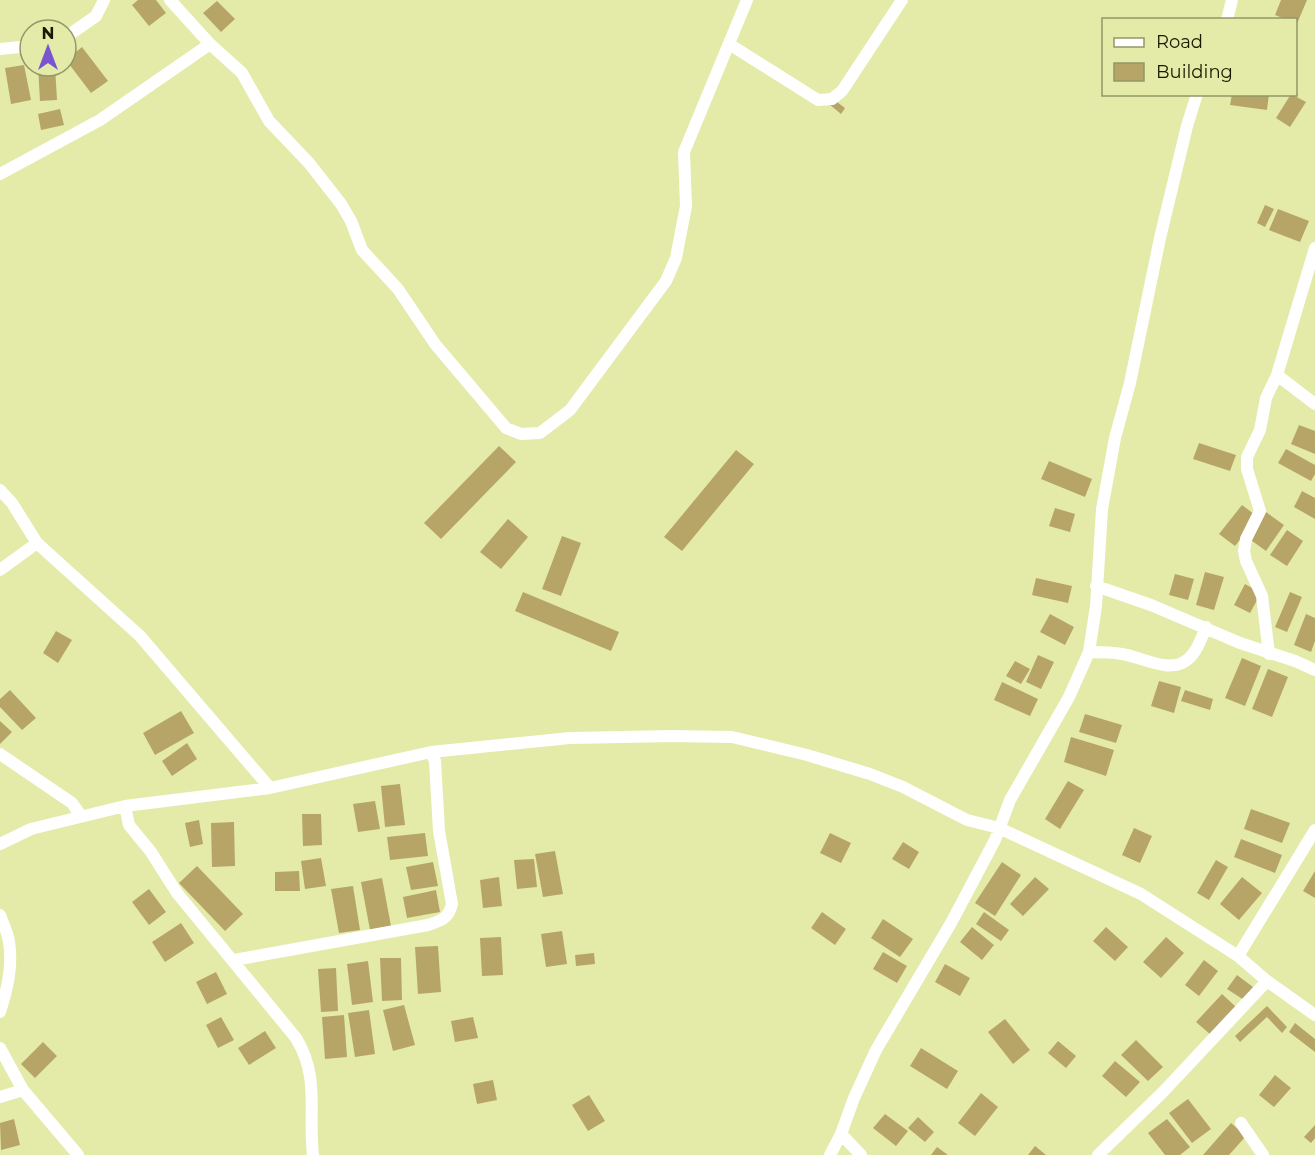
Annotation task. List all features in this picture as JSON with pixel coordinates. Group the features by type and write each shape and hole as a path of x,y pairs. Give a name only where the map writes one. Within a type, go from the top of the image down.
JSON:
{"street":[{"path":"78,29 96,16 104,0"},
{"path":"170,0 210,44 242,73 269,121 309,163 341,204 351,221 362,250 398,289 435,344 506,428 521,434 540,433 570,410 666,281 676,258 686,206 684,152 747,0"},
{"path":"729,44 818,100 832,99 842,91 902,0"},
{"path":"1228,18 1232,0"},
{"path":"0,174 100,120 210,44"},
{"path":"0,49 18,47"},
{"path":"830,1155 876,1050 951,923 995,840 1010,800 1069,697 1089,652 1093,629 1102,509 1115,438 1130,383 1160,238 1196,96"},
{"path":"1269,654 1262,596 1246,561 1244,551 1246,539 1260,511 1247,469 1247,458 1260,430 1266,398 1277,375 1315,248"},
{"path":"1277,375 1315,404"},
{"path":"0,490 12,503 38,543 140,636 270,788"},
{"path":"0,570 38,543"},
{"path":"1096,586 1315,670"},
{"path":"1089,652 1121,654 1162,665 1175,666 1186,660 1196,650 1206,627"},
{"path":"0,844 31,829 125,806 270,788 431,752 570,738 732,737 807,754 903,787 967,820 999,828 1141,894 1238,956 1267,981 1315,1015"},
{"path":"234,960 428,925 445,918 452,904 439,831 435,761 431,752"},
{"path":"0,754 72,803 81,816"},
{"path":"125,806 129,825 151,852 177,893 234,960 304,1051 311,1075 314,1155"},
{"path":"1238,956 1315,830"},
{"path":"0,915 9,942 9,964 8,987 0,1012"},
{"path":"1098,1155 1163,1092 1267,981"},
{"path":"0,1048 23,1090 78,1155"},
{"path":"0,1097 23,1090"},
{"path":"1241,1123 1263,1155"},
{"path":"841,1134 861,1155"}],"building":[{"path":"138,0 156,0 166,13 149,26 132,5"},
{"path":"1281,0 1307,0 1297,24 1297,18 1282,18 1275,15"},
{"path":"217,1 235,19 221,32 203,13"},
{"path":"82,47 108,81 91,93 78,76 78,50"},
{"path":"18,66 18,78 27,78 31,100 11,104 5,68"},
{"path":"39,78 56,78 57,100 40,101"},
{"path":"1232,96 1269,96 1267,110 1230,105"},
{"path":"1290,96 1306,102 1290,127 1276,118"},
{"path":"833,99 845,108 841,114 829,104"},
{"path":"60,109 64,125 41,130 38,114"},
{"path":"1265,205 1274,209 1265,227 1257,223"},
{"path":"1278,209 1309,221 1300,242 1269,230"},
{"path":"1299,425 1315,431 1315,454 1291,444"},
{"path":"1199,443 1236,455 1230,471 1193,459"},
{"path":"499,446 516,462 441,539 424,523"},
{"path":"1286,449 1315,465 1315,474 1311,481 1278,463"},
{"path":"736,450 754,464 682,551 664,537"},
{"path":"1049,461 1092,479 1085,497 1041,479"},
{"path":"1302,491 1315,498 1315,519 1294,507"},
{"path":"1242,505 1258,517 1235,546 1219,534"},
{"path":"1055,508 1075,514 1070,532 1049,526"},
{"path":"1266,512 1284,525 1266,551 1248,538"},
{"path":"508,519 528,537 501,569 480,552"},
{"path":"1287,530 1303,541 1287,566 1270,555"},
{"path":"562,536 581,543 561,596 542,589"},
{"path":"1205,572 1224,577 1214,610 1196,605"},
{"path":"1175,574 1194,579 1188,600 1169,595"},
{"path":"1036,578 1072,586 1068,603 1032,595"},
{"path":"1245,584 1261,593 1250,613 1234,605"},
{"path":"523,592 619,632 611,651 515,611"},
{"path":"1290,592 1302,597 1287,632 1275,627"},
{"path":"1050,614 1074,627 1065,645 1040,632"},
{"path":"1306,614 1315,618 1315,641 1311,652 1294,645"},
{"path":"56,631 72,640 58,663 43,653"},
{"path":"1038,655 1054,662 1041,689 1026,682"},
{"path":"1242,658 1261,666 1245,706 1225,698"},
{"path":"1015,661 1030,669 1021,684 1006,676"},
{"path":"1268,669 1288,677 1272,717 1252,709"},
{"path":"1159,681 1181,687 1174,713 1151,706"},
{"path":"1002,682 1038,699 1030,716 994,700"},
{"path":"10,690 36,718 22,730 0,707 0,699"},
{"path":"1185,690 1213,699 1210,710 1181,701"},
{"path":"181,711 194,733 155,755 143,733"},
{"path":"1085,714 1122,725 1116,743 1079,732"},
{"path":"0,721 12,732 0,744"},
{"path":"1071,737 1114,750 1106,776 1064,762"},
{"path":"187,743 197,759 172,776 162,761"},
{"path":"1068,781 1084,790 1060,829 1045,819"},
{"path":"400,784 405,825 385,827 381,786"},
{"path":"375,801 380,829 358,832 353,804"},
{"path":"1251,809 1290,823 1282,843 1244,829"},
{"path":"302,814 321,814 322,845 303,846"},
{"path":"199,820 203,844 190,847 185,823"},
{"path":"234,822 235,866 212,867 211,823"},
{"path":"1134,828 1152,836 1140,863 1122,855"},
{"path":"425,833 428,856 390,860 387,837"},
{"path":"830,833 851,843 841,863 820,853"},
{"path":"1241,839 1282,855 1275,873 1234,857"},
{"path":"903,842 919,852 909,869 892,859"},
{"path":"555,851 563,894 543,897 535,854"},
{"path":"321,858 326,886 305,889 301,861"},
{"path":"534,859 537,887 517,889 514,860"},
{"path":"1216,860 1228,867 1209,900 1197,893"},
{"path":"433,862 438,886 411,890 406,867"},
{"path":"1002,862 1021,875 995,916 975,903"},
{"path":"197,866 243,914 225,931 179,883"},
{"path":"299,871 300,891 275,891 275,872"},
{"path":"1315,871 1315,898 1303,891"},
{"path":"499,877 502,906 483,908 480,880"},
{"path":"1035,877 1049,889 1023,916 1010,904"},
{"path":"1242,877 1262,893 1239,920 1220,904"},
{"path":"382,878 391,926 370,930 361,882"},
{"path":"353,886 360,930 339,933 331,889"},
{"path":"149,889 166,912 149,925 132,902"},
{"path":"436,890 440,912 407,918 403,897"},
{"path":"822,912 846,929 835,945 811,928"},
{"path":"984,912 1009,930 1001,941 976,924"},
{"path":"883,919 913,939 900,957 871,938"},
{"path":"181,923 194,943 165,962 152,942"},
{"path":"972,927 994,945 982,960 960,942"},
{"path":"1106,927 1128,947 1115,961 1093,941"},
{"path":"562,931 567,964 546,967 541,934"},
{"path":"501,937 503,975 482,976 480,938"},
{"path":"1166,937 1184,953 1161,978 1143,962"},
{"path":"438,946 441,992 418,994 415,947"},
{"path":"883,952 907,966 897,983 873,969"},
{"path":"594,953 595,964 576,966 575,955"},
{"path":"380,958 401,958 402,1000 382,1001"},
{"path":"1204,960 1218,971 1199,996 1185,985"},
{"path":"368,961 373,1002 352,1005 347,964"},
{"path":"945,964 970,978 960,996 935,982"},
{"path":"336,968 338,1011 321,1012 318,969"},
{"path":"216,972 227,994 207,1004 196,982"},
{"path":"1237,975 1253,987 1244,1000 1227,989"},
{"path":"1222,994 1236,1007 1211,1035 1196,1022"},
{"path":"404,1005 415,1045 393,1051 383,1010"},
{"path":"1267,1006 1287,1027 1282,1033 1267,1017 1240,1042 1235,1036"},
{"path":"369,1010 375,1054 355,1057 348,1013"},
{"path":"344,1015 347,1057 325,1059 322,1017"},
{"path":"221,1017 234,1040 218,1048 206,1025"},
{"path":"473,1017 478,1038 455,1042 451,1021"},
{"path":"1005,1019 1030,1050 1013,1064 988,1032"},
{"path":"1295,1023 1315,1039 1315,1052 1289,1032"},
{"path":"265,1031 276,1048 249,1065 238,1048"},
{"path":"1136,1040 1163,1067 1148,1081 1121,1055"},
{"path":"1058,1041 1076,1056 1066,1068 1048,1053"},
{"path":"43,1042 57,1056 35,1078 21,1064"},
{"path":"921,1048 958,1071 947,1089 910,1066"},
{"path":"1115,1061 1140,1082 1126,1097 1102,1076"},
{"path":"1275,1075 1291,1088 1274,1107 1259,1095"},
{"path":"493,1080 497,1100 477,1104 473,1084"},
{"path":"981,1093 998,1107 975,1136 958,1123"},
{"path":"589,1095 605,1121 588,1131 572,1105"},
{"path":"1188,1099 1211,1129 1192,1143 1169,1113"},
{"path":"885,1114 908,1131 896,1146 873,1128"},
{"path":"918,1117 934,1132 925,1142 908,1128"},
{"path":"14,1119 20,1145 1,1150 0,1123"},
{"path":"1167,1119 1190,1147 1180,1155 1165,1155 1148,1133"},
{"path":"1231,1123 1246,1136 1229,1155 1203,1155"},
{"path":"1315,1125 1315,1138 1311,1143 1304,1137"},
{"path":"1035,1146 1046,1155 1028,1155"},
{"path":"937,1147 948,1155 931,1155"}]}
